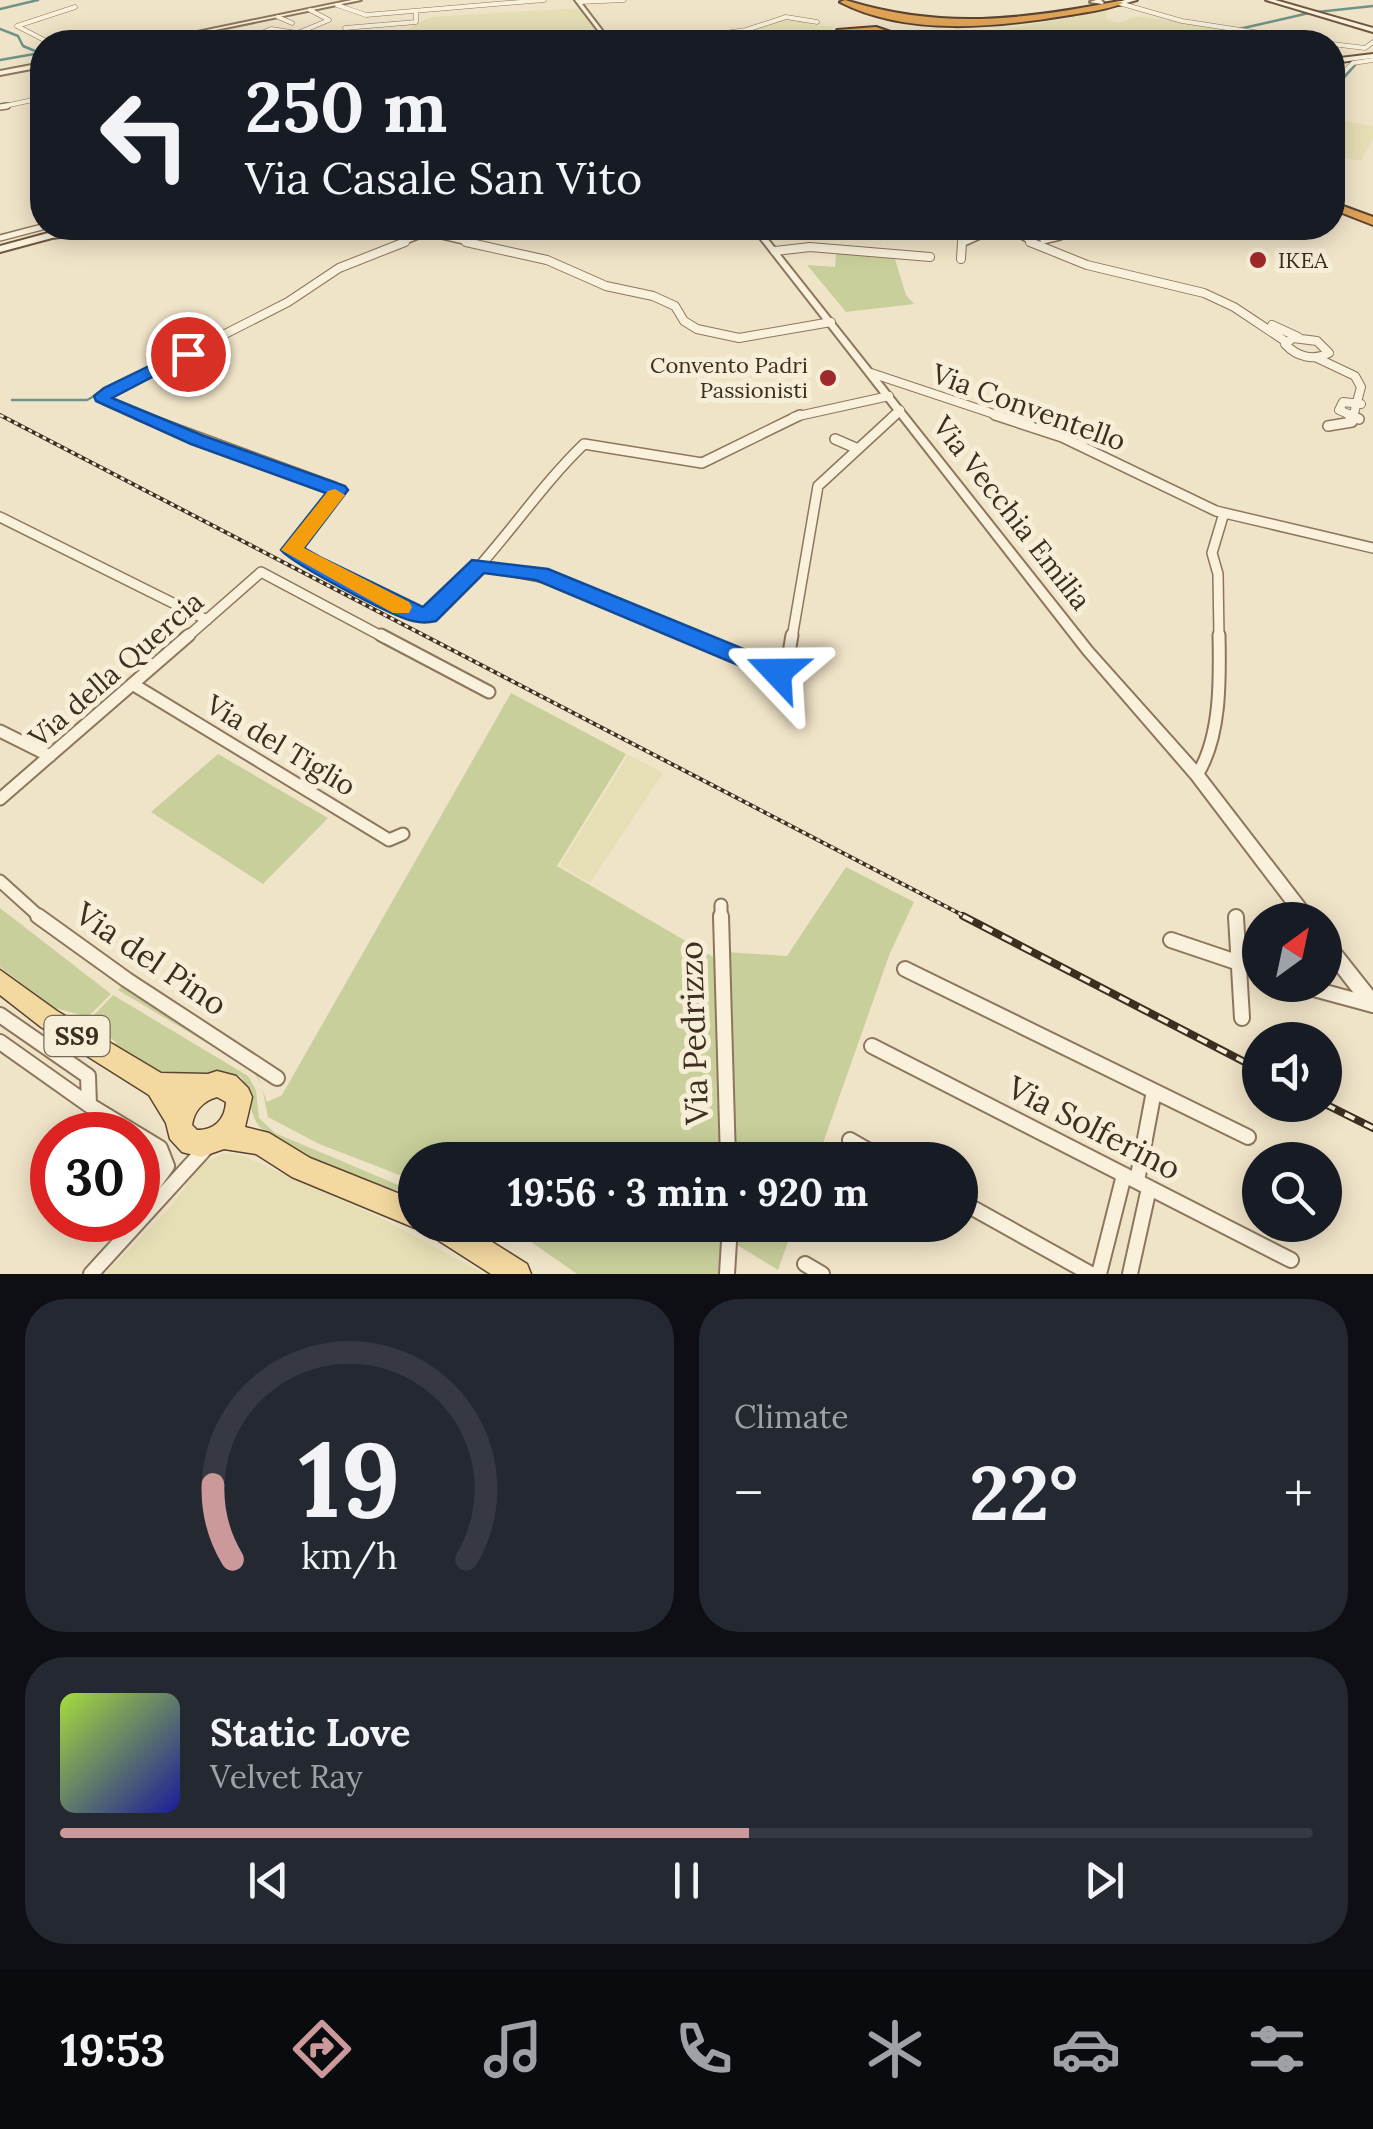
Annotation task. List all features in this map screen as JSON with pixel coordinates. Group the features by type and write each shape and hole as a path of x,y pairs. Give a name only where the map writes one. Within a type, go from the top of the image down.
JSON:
{"highway":[{"path":"837,0 912,22 1016,20"},
{"path":"837,0 849,17 841,30"},
{"path":"837,0 898,30"},
{"path":"991,30 1041,11 1092,2 1118,3"},
{"path":"971,30 1118,3"},
{"path":"841,30 880,30"},
{"path":"1345,207 1373,218"}],"main road":[{"path":"1118,3 1133,0"},
{"path":"1269,0 1373,30"},
{"path":"1345,61 1373,58"},
{"path":"0,250 32,240"},
{"name":"SS9","path":"4,1000 158,1086 179,1125"},
{"path":"158,1086 227,1085 239,1097 240,1107 237,1118 217,1140"},
{"path":"207,1086 188,1100 179,1125 191,1143 260,1142"},
{"path":"240,1107 260,1142 301,1168 398,1207"},
{"path":"467,1242 518,1274"}],"street":[{"path":"578,1 624,0"},
{"path":"210,30 354,1"},
{"path":"337,4 360,14 378,14 544,1"},
{"path":"578,1 600,30"},
{"path":"1118,3 1167,18 1242,30"},
{"path":"30,32 18,26 75,7"},
{"path":"305,30 329,20 310,10"},
{"path":"345,28 417,22 416,12"},
{"path":"378,14 379,25"},
{"path":"278,16 292,23"},
{"path":"746,30 786,16 817,22"},
{"path":"1345,46 1363,48 1373,42"},
{"path":"1345,71 1353,63 1373,58"},
{"path":"0,72 30,67"},
{"path":"0,108 30,101"},
{"path":"0,238 30,231"},
{"path":"406,240 339,268 288,302 103,396 105,401 198,440 338,490 292,550 414,614 428,615 480,565 553,470 584,444 702,462 798,415 888,396"},
{"path":"473,240 547,260 606,286 653,296 675,306 697,330 739,338 831,322"},
{"name":"Via Vecchia Emilia","path":"765,240 1088,651 1197,775 1295,902"},
{"path":"961,258 958,245 966,240"},
{"path":"1030,240 1087,264 1204,293 1265,325 1296,354 1317,358 1355,376 1361,387 1360,404"},
{"path":"1055,240 1062,250 1090,262 1176,280 1223,297 1298,337 1317,341 1364,378 1357,418 1350,431"},
{"path":"775,252 810,247 930,256"},
{"path":"1285,341 1298,337"},
{"path":"1317,358 1327,356 1328,350"},
{"name":"Via Conventello","path":"871,373 1062,437 1224,514 1373,548"},
{"path":"1357,418 1341,413 1340,403 1360,404"},
{"path":"480,565 566,582 777,672 786,671 818,486 900,410"},
{"path":"1328,426 1345,425 1357,418"},
{"path":"835,439 858,449"},
{"path":"1197,775 1209,756 1220,674 1218,574 1212,552 1224,514"},
{"path":"0,517 207,620"},
{"name":"Via della Quercia","path":"0,800 261,572 489,692"},
{"name":"Via del Tiglio","path":"134,685 389,840 403,834"},
{"path":"0,731 50,756"},
{"name":"Via del Pino","path":"0,880 30,910 126,980 276,1078"},
{"name":"Via Pedrizzo","path":"720,905 727,1142"},
{"path":"1236,917 1242,1018"},
{"path":"1171,940 1242,964"},
{"path":"1342,965 1373,1004"},
{"path":"906,969 1248,1138"},
{"path":"1342,996 1373,1004"},
{"path":"4,1000 46,1047 88,1076 89,1105"},
{"path":"0,1042 102,1112"},
{"name":"Via Solferino","path":"872,1046 1291,1260"},
{"path":"31,1063 46,1047"},
{"path":"1130,1274 1137,1181 1154,1091"},
{"path":"179,1125 180,1173"},
{"path":"91,1274 158,1204 180,1173 217,1140"},
{"path":"850,1140 854,1142"},
{"path":"160,1148 166,1158 160,1178"},
{"path":"978,1212 1095,1274 1137,1181"},
{"path":"728,1274 729,1242"},
{"path":"805,1264 822,1274"}],"shaded area":[{"path":"581,8 596,30 406,30 430,17"},
{"path":"1107,12 1106,19 1118,23 1137,16 1234,30 1002,30"},
{"path":"786,17 833,26 832,30 750,30"},
{"path":"1345,121 1373,126 1373,139 1361,161 1345,158"},
{"path":"628,755 663,773 590,883 560,865"},
{"path":"222,1154 239,1154 398,1227 398,1242 425,1242 485,1274 105,1274 137,1242 160,1242 160,1218 201,1164"}],"green space":[{"path":"836,253 894,256 906,295 914,304 846,312 807,265 835,267"},
{"path":"511,693 626,754 557,866 715,958 720,1142 398,1142 398,1174 319,1144 268,1117 262,1089 267,1102 282,1095"},
{"path":"218,754 328,818 263,884 151,812"},
{"path":"846,867 914,902 890,953 823,1142 733,1142 726,952 787,956"},
{"path":"0,908 111,994 88,1017 55,1008 0,967"},
{"path":"121,987 256,1071 261,1085 254,1071 118,990"},
{"path":"113,995 248,1076 256,1090 259,1118 275,1133 398,1185 398,1191 332,1167 271,1137 255,1120 240,1076 222,1073 169,1080 113,1047 116,1043 91,1018"},
{"path":"531,1242 721,1242 718,1274 577,1274"},
{"path":"737,1242 788,1242 778,1270"}],"waterway":[{"path":"0,9 38,0"},
{"path":"1317,12 1373,6"},
{"path":"1239,29 1309,13"},
{"path":"0,29 18,36 23,46 30,49"},
{"path":"0,60 30,55"},
{"path":"1345,76 1357,63"},
{"path":"12,400 87,400 100,393"}],"railway":[{"path":"0,415 968,918"},
{"path":"963,916 1242,1061"},
{"path":"1342,1112 1373,1128"}],"slow traffic":[{"path":"335,495 292,550 401,607"}],"place":[{"name":"IKEA","path":"1258,260"},
{"name":"Convento Padri Passionisti","path":"828,378"}],"route":[{"path":"188,354 110,391 103,396 105,401 198,440 338,490 292,550 312,562 414,614 428,615 480,565 540,574 777,672"}]}
